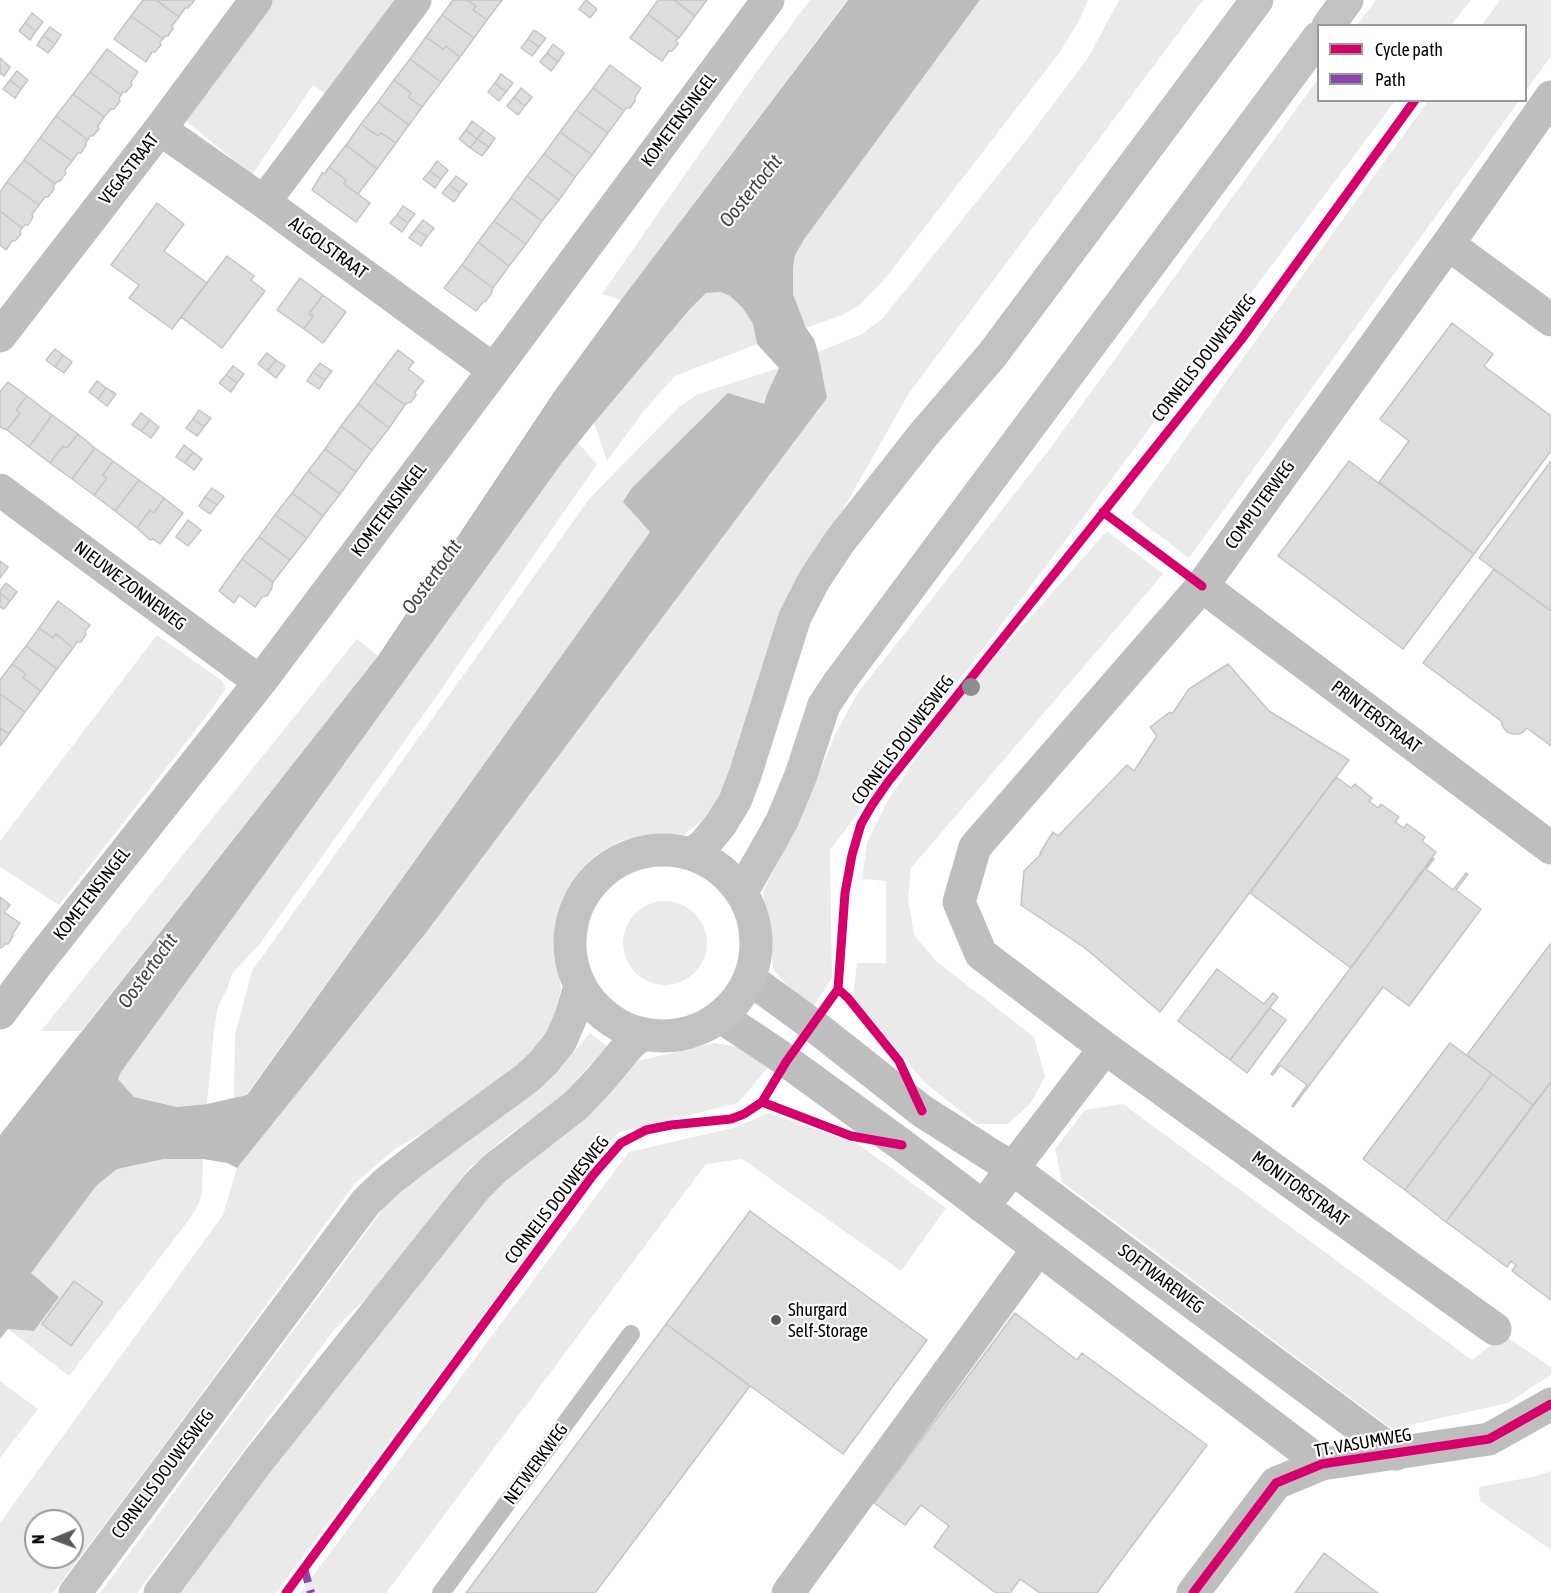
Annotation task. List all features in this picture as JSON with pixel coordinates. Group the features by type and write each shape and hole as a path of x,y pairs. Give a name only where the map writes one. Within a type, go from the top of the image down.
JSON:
{"main road":[{"path":"692,853 703,846 721,824 735,801 746,775 795,617 814,580 840,542 924,434 992,355 1257,0"},
{"path":"1329,24 1347,0"},
{"path":"742,892 782,821 801,775 824,705 840,681 1317,39"},
{"path":"664,849 692,853 715,866 742,892 756,930 757,955 750,979 738,1000 721,1017 692,1033 657,1037 641,1035 621,1026 590,1002 580,986 571,960 570,932 577,906 592,882 612,864 638,852 664,849"},
{"name":"CORNELIS DOUWESWEG","path":"75,1593 366,1202 388,1181 527,1078 543,1063 560,1042 572,1017 580,986"},
{"path":"160,1593 258,1461 476,1187 494,1169 575,1106 630,1044 641,1035"}],"street":[{"name":"VEGASTRAAT","path":"0,336 160,129 256,0"},
{"path":"264,202 415,0"},
{"name":"KOMETENSINGEL","path":"0,1013 260,682 768,0"},
{"name":"COMPUTERWEG","path":"959,902 975,847 1202,586 1551,97"},
{"name":"ALGOLSTRAAT","path":"160,129 494,370"},
{"path":"1448,244 1551,320"},
{"name":"NIEUWE ZONNEWEG","path":"0,490 260,682"},
{"name":"PRINTERSTRAAT","path":"1202,586 1551,848"},
{"name":"MONITORSTRAAT","path":"959,902 981,954 1106,1048 1495,1329"},
{"name":"SOFTWAREWEG","path":"750,979 813,1024 922,1111 1013,1169 1395,1454"},
{"path":"721,1017 774,1052 902,1145 1322,1464"},
{"path":"983,1207 1106,1048"},
{"path":"788,1593 1038,1249"},
{"name":"TT. VASUMWEG","path":"1193,1593 1276,1483 1322,1464 1489,1439 1551,1404"}],"lane":[{"name":"NETWERKWEG","path":"441,1593 631,1334"}],"shaded area":[{"path":"273,0 408,0 334,100 313,85 252,175 186,121"},
{"path":"810,0 847,0 621,300 602,294 755,74"},
{"path":"980,0 1088,0 1079,21 1060,52 887,276 860,305 842,315 806,328 793,294 795,255 805,238"},
{"path":"1119,0 1203,0 909,393 789,605 737,769 711,814 685,834 671,839 641,836 620,841 598,854 578,874 565,897 557,931 557,961 561,989 555,1015 538,1048 457,1113 395,1149 355,1183 84,1552 84,1509 24,1509 24,1569 71,1569 53,1593 0,1593 0,1523 223,1215 237,1168 425,934 827,398 818,352 862,334 883,318 1027,139 1088,58"},
{"path":"1376,0 1471,0 1452,24 1358,24"},
{"path":"1500,0 1551,0 1551,56 1527,90 1527,24 1483,24"},
{"path":"1317,80 1317,102 1394,102 830,850 832,978 810,1012 773,969 763,891 797,825 836,733 857,694 1049,450"},
{"path":"1427,102 1518,102 1189,558 1131,514"},
{"path":"721,292 730,296 742,307 753,324 757,344 675,376 642,413 607,461 594,423 690,309 706,293"},
{"path":"779,368 764,404 623,502 650,532 246,1095 234,1098 235,1034 252,971 590,498 679,407 698,394"},
{"path":"578,443 597,464 431,704 259,945 232,974 218,1007 207,1104 177,1107 134,1097 118,1079 121,1072"},
{"path":"1107,531 1163,574 911,868 908,899 914,935 936,961 1034,1037 1045,1077 1030,1104 1008,1124 977,1124 924,1082 853,996 857,963 886,963 886,881 862,879 867,842 888,800 957,700"},
{"path":"157,635 221,680 226,688 59,905 0,867 0,841"},
{"path":"357,639 378,656 81,1031 41,1031"},
{"path":"665,901 681,904 695,913 704,927 707,943 704,959 695,973 681,982 665,985 649,982 635,973 626,959 623,943 626,927 635,913 649,904"},
{"path":"590,1033 607,1046 556,1102 511,1133 468,1169 386,1278 334,1330 137,1593 100,1593 405,1179 514,1107 552,1078"},
{"path":"714,1043 746,1048 770,1065 738,1103 619,1132 276,1593 181,1593 475,1200 638,1061"},
{"path":"1123,1104 1472,1360 1504,1335 1551,1367 1551,1375 1508,1403 1392,1429 1062,1182 1055,1149 1085,1110"},
{"path":"769,1113 858,1144 946,1208 901,1271 742,1159 706,1164 386,1593 300,1593 629,1152 733,1128"},
{"path":"164,1159 203,1159 202,1191 199,1203 191,1217 69,1376 8,1329 34,1331 59,1297 30,1273 96,1186 117,1169"},
{"path":"0,1381 38,1409 0,1458"},
{"path":"1551,1471 1551,1550 1480,1501 1479,1487"}],"water":[{"name":"Oostertocht","path":"848,0 980,0 805,238 795,255 793,294 806,328 814,339 827,398 425,934 237,1168 227,1163 203,1159 164,1159 117,1169 96,1186 31,1273 59,1297 34,1331 8,1329 0,1339 0,1135 378,656 554,392","holes":["721,292 730,296 742,307 753,324 757,344 779,368 764,404 728,393 631,489 623,502 650,532 247,1095 207,1104 177,1107 134,1097 118,1079 121,1072 562,463 690,309 706,293"]}],"building":[{"path":"143,0 156,0 179,17 168,36 163,39 131,16"},
{"path":"156,0 194,0 194,1 179,17"},
{"path":"453,0 467,0 476,6 473,10 487,20 474,38 442,15"},
{"path":"467,0 502,0 487,20 473,10 476,6"},
{"path":"586,0 597,9 590,18 579,9"},
{"path":"658,0 674,0 695,16 679,38 648,14"},
{"path":"674,0 707,0 695,16"},
{"path":"32,13 43,22 36,31 25,23"},
{"path":"648,14 679,38 676,40 678,44 662,61 630,38"},
{"path":"442,15 474,38 460,57 446,46 443,49 426,37"},
{"path":"131,16 163,39 160,42 161,45 155,52 152,52 146,62 114,39"},
{"path":"25,23 36,31 30,40 19,31"},
{"path":"50,27 61,35 55,44 43,36"},
{"path":"534,30 546,38 539,47 528,39"},
{"path":"43,36 55,44 48,53 37,45"},
{"path":"426,37 443,49 446,46 460,57 441,82 410,59"},
{"path":"528,39 539,47 532,56 521,48"},
{"path":"553,44 564,53 558,62 547,53"},
{"path":"107,49 138,72 131,82 132,85 121,95 90,72"},
{"path":"547,53 558,62 551,71 540,62"},
{"path":"0,58 10,67 4,76 0,73"},
{"path":"410,59 441,82 422,107 408,97 411,93 394,80"},
{"path":"610,65 641,88 630,108 624,111 593,88"},
{"path":"17,71 28,80 21,89 10,80"},
{"path":"90,72 121,95 114,109 111,109 104,117 73,94"},
{"path":"501,74 513,83 506,92 495,83"},
{"path":"10,80 21,89 15,98 3,89"},
{"path":"394,80 411,93 408,97 422,107 409,125 378,102"},
{"path":"495,83 506,92 499,101 488,92"},
{"path":"521,88 532,97 525,106 514,97"},
{"path":"593,88 624,111 608,133 576,110"},
{"path":"73,94 104,117 98,126 99,129 88,140 56,116"},
{"path":"514,97 525,106 518,115 507,106"},
{"path":"378,102 409,125 396,143 381,133 378,136 361,124"},
{"path":"576,110 608,133 592,155 560,132"},
{"path":"56,116 88,140 81,153 78,153 72,161 40,138"},
{"path":"472,121 484,130 477,139 466,130"},
{"path":"361,124 378,136 381,133 396,143 377,169 346,145"},
{"path":"466,130 477,139 470,148 459,139"},
{"path":"484,130 495,138 489,147 477,139"},
{"path":"560,132 592,155 575,177 544,154"},
{"path":"40,138 72,161 65,170 66,173 55,184 24,160"},
{"path":"477,139 489,147 482,156 470,148"},
{"path":"346,145 377,169 358,194 344,184 346,180 329,167"},
{"path":"544,154 575,177 559,200 527,176"},
{"path":"24,160 55,184 48,197 45,197 39,205 7,182"},
{"path":"437,161 448,170 441,179 430,171"},
{"path":"329,167 346,180 344,184 370,203 356,222 312,190 322,173 325,173"},
{"path":"430,171 441,179 435,188 423,179"},
{"path":"456,176 467,184 460,193 449,185"},
{"path":"527,176 559,200 542,221 511,198"},
{"path":"7,182 39,205 28,225 22,228 0,211 0,192"},
{"path":"449,185 460,193 454,202 442,193"},
{"path":"511,198 542,221 526,244 494,221"},
{"path":"157,203 184,224 164,251 207,283 172,329 129,298 139,285 111,265"},
{"path":"403,206 415,214 408,223 397,215"},
{"path":"0,211 22,228 21,234 6,250 0,245"},
{"path":"397,215 408,223 402,232 390,223"},
{"path":"423,220 434,228 427,237 416,229"},
{"path":"494,221 526,244 509,266 478,242"},
{"path":"416,229 427,237 421,246 409,238"},
{"path":"478,242 509,266 493,288 462,265"},
{"path":"227,256 254,276 251,280 265,291 222,348 181,317"},
{"path":"462,265 493,288 486,301 476,311 444,288"},
{"path":"300,278 323,295 309,314 313,316 304,329 277,310"},
{"path":"323,295 346,312 323,343 304,329 313,316 309,314"},
{"path":"1452,323 1493,354 1484,366 1551,416 1551,451 1474,554 1379,482 1409,441 1380,419"},
{"path":"55,349 63,355 55,367 46,360"},
{"path":"398,350 414,362 408,369 424,381 415,392 416,395 411,402 405,405 374,382"},
{"path":"267,353 276,360 267,371 258,364"},
{"path":"63,355 72,362 64,373 55,367"},
{"path":"276,360 285,366 276,378 267,371"},
{"path":"320,363 332,371 325,380 313,372"},
{"path":"233,366 244,374 237,383 226,375"},
{"path":"313,372 325,380 319,389 307,381"},
{"path":"226,375 237,383 231,392 219,383"},
{"path":"97,381 106,388 98,399 89,392"},
{"path":"8,382 27,396 16,410 20,413 7,430 0,427 0,392"},
{"path":"374,382 405,405 389,428 358,404"},
{"path":"106,388 116,394 107,406 98,399"},
{"path":"27,396 52,415 29,447 7,430 20,413 16,410"},
{"path":"358,404 389,428 372,450 341,426"},
{"path":"199,410 211,418 204,427 193,419"},
{"path":"141,413 150,420 141,431 132,425"},
{"path":"52,415 78,434 67,448 63,446 50,463 29,447"},
{"path":"193,419 204,427 197,436 186,428"},
{"path":"150,420 159,427 151,438 141,431"},
{"path":"341,426 372,450 356,472 325,449"},
{"path":"78,434 95,448 72,479 50,463 63,446 67,448"},
{"path":"184,445 193,452 185,463 176,457"},
{"path":"95,448 113,461 103,475 107,478 94,495 72,479"},
{"path":"325,449 356,472 340,494 308,471"},
{"path":"193,452 202,459 194,470 185,463"},
{"path":"113,461 139,480 115,511 94,495 107,478 103,475"},
{"path":"1349,461 1474,554 1403,649 1278,556"},
{"path":"1551,461 1551,611 1479,558"},
{"path":"308,471 340,494 323,516 292,493"},
{"path":"139,480 164,498 154,513 150,510 137,528 115,511"},
{"path":"212,488 224,496 217,505 205,497"},
{"path":"292,493 323,516 307,538 275,515"},
{"path":"205,497 217,505 210,514 199,506"},
{"path":"164,498 183,513 160,544 153,539 150,540 137,528 150,510 154,513"},
{"path":"275,515 307,538 290,560 259,537"},
{"path":"188,520 201,530 188,546 176,537"},
{"path":"259,537 290,560 273,582 242,559"},
{"path":"242,559 273,582 267,596 263,596 255,607 239,595 234,603 219,591"},
{"path":"0,561 8,567 0,578"},
{"path":"1494,569 1551,611 1551,746 1527,728 1518,734 1507,732 1501,721 1423,663"},
{"path":"6,583 17,592 10,601 0,593"},
{"path":"0,593 10,601 4,609 0,607"},
{"path":"58,601 90,625 81,642 77,642 73,648 56,634 53,638 39,628"},
{"path":"39,628 53,638 56,634 73,648 57,669 26,646"},
{"path":"26,646 57,669 41,691 23,678 26,674 12,664"},
{"path":"12,664 26,674 23,678 41,691 25,712 0,694 0,680"},
{"path":"1228,664 1269,711 1349,760 1160,1012 1085,948 1021,905 1024,871 1041,854 1053,832 1058,836 1127,765 1134,771 1157,736 1150,727 1170,712 1172,714 1189,689"},
{"path":"0,694 25,712 9,734 0,728"},
{"path":"0,728 9,734 0,746"},
{"path":"1336,777 1351,788 1355,784 1372,798 1369,801 1378,808 1381,804 1399,817 1395,822 1404,828 1407,824 1425,837 1422,841 1436,852 1351,968 1250,893"},
{"path":"1433,858 1426,869 1453,890 1466,873 1468,874 1456,890 1481,909 1409,1006 1383,987 1293,1107 1307,1085 1280,1065 1273,1075 1271,1074"},
{"path":"0,897 10,905 4,912 20,923 8,944 1,948 0,947"},
{"path":"1551,943 1551,1082 1533,1105 1467,1055"},
{"path":"1217,969 1264,1004 1273,993 1278,997 1230,1060 1178,1021"},
{"path":"1270,1008 1286,1020 1247,1073 1230,1060"},
{"path":"1450,1043 1492,1074 1405,1190 1363,1159"},
{"path":"1492,1074 1533,1105 1446,1222 1405,1190"},
{"path":"1551,1082 1551,1300 1512,1271 1516,1265 1511,1261 1507,1267 1446,1222"},
{"path":"750,1211 927,1340 843,1454 666,1324"},
{"path":"74,1281 103,1302 71,1346 42,1324"},
{"path":"1015,1313 1077,1360 1082,1353 1207,1445 1097,1593 1040,1593 1020,1579 1010,1593 996,1593 934,1547 949,1526 921,1505 905,1525 874,1503"},
{"path":"666,1324 750,1386 595,1593 466,1593"},
{"path":"1324,1553 1368,1586 1378,1593 1295,1593"}],"marked path":[{"path":"304,1568 311,1593"}],"cycle path":[{"path":"286,1593 593,1175 621,1143 646,1130 731,1119 744,1114 762,1102 786,1062 838,989 845,893 852,855 861,824 872,805 1241,340 1414,102"},
{"path":"1103,512 1202,586"},
{"path":"838,989 848,998 899,1061 922,1111"},
{"path":"762,1102 851,1136 902,1145"},
{"path":"1193,1593 1276,1483 1322,1464 1489,1439 1551,1404"}],"place":[{"name":"Shurgard Self-Storage","path":"776,1320"}]}
